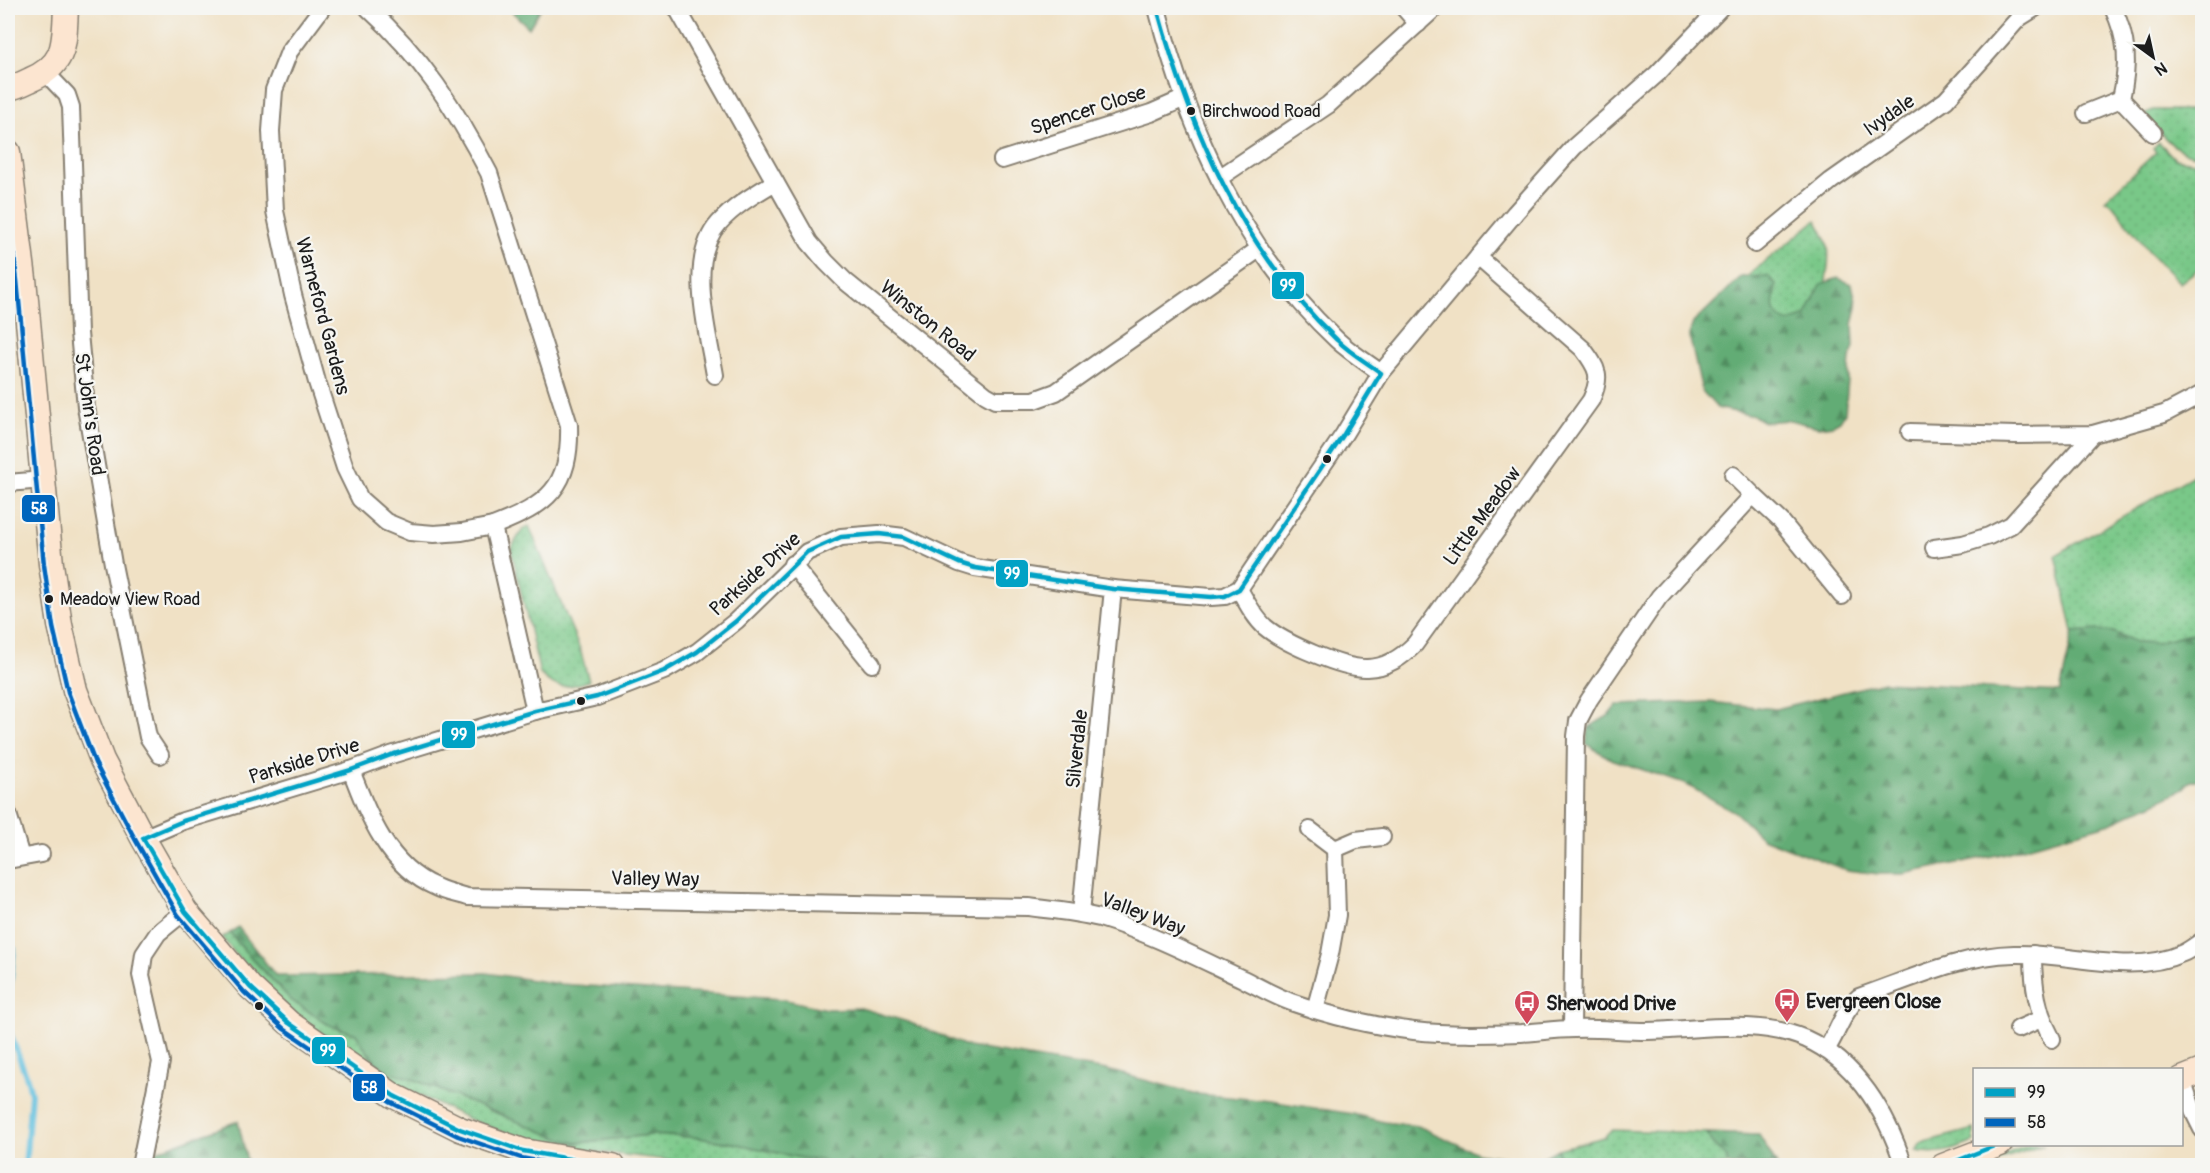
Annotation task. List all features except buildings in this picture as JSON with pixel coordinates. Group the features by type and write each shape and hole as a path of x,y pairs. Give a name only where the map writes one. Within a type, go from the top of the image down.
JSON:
{"street":[{"path":"8,87 15,87 46,73 59,57 64,41 66,8"},
{"name":"Warneford Gardens","path":"322,8 289,52 274,90 270,131 275,211 317,382 341,457 351,484 360,499 386,522 410,532 434,534 493,526 522,515 547,498 564,473 570,449 569,425 489,173 442,91 409,47 368,8"},
{"name":"Winston Road","path":"677,8 809,242 826,262 854,288 995,400 1034,400 1056,392 1259,249"},
{"path":"1156,8 1168,54 1219,178 1259,249 1307,309 1338,342 1381,373"},
{"path":"1404,8 1418,24"},
{"path":"1219,178 1328,105 1435,8"},
{"path":"1239,589 1344,434 1381,373 1478,257 1575,147 1657,74 1720,8"},
{"name":"Ivydale","path":"1755,244 1831,181 1946,99 2019,18 2035,8"},
{"path":"2113,8 2125,38 2126,74 2121,99"},
{"name":"St John's Road","path":"46,73 67,95 71,107 79,333 86,407 113,564 148,737 160,755"},
{"name":"Spencer Close","path":"1002,159 1150,113 1185,98"},
{"path":"2086,113 2121,99"},
{"path":"2121,99 2153,133"},
{"path":"8,152 27,302 51,564 60,625 75,690 102,760 185,911 250,987 289,1023 394,1096 460,1129 523,1151 613,1166"},
{"path":"715,375 702,293 701,271 706,245 717,224 731,210 775,182"},
{"name":"Little Meadow","path":"1239,589 1256,618 1267,628 1308,652 1366,668 1391,662 1404,655 1415,644 1591,400 1598,385 1598,377 1595,365 1583,349 1478,257"},
{"path":"1910,432 2015,435 2093,434 2164,414 2202,394"},
{"path":"1934,548 1963,544 1989,536 2011,525 2093,434"},
{"path":"1733,475 1781,521 1842,596"},
{"path":"8,483 43,480"},
{"path":"1572,1028 1574,801 1578,721 1589,700 1659,597 1753,495"},
{"path":"493,526 535,711"},
{"name":"Parkside Drive","path":"143,838 183,821 351,770 391,755 535,711 597,697 664,671 697,652 736,621 792,564 807,552 841,537 879,534 904,537 959,563 975,568 1113,589 1211,597 1225,596 1239,589"},
{"path":"792,564 872,664"},
{"name":"Silverdale","path":"1082,914 1113,589"},
{"name":"Valley Way","path":"351,770 368,816 386,845 407,870 436,887 467,897 1028,907 1082,914 1132,929 1289,1002 1357,1020 1413,1031 1466,1034 1522,1033 1572,1028 1646,1031 1750,1028 1784,1031 1826,1050 1847,1066 1869,1093 1883,1116 1904,1166"},
{"path":"8,814 14,859 41,854"},
{"path":"1310,830 1335,849"},
{"path":"1335,849 1356,840 1382,837"},
{"path":"1315,1010 1330,954 1337,915 1335,849"},
{"path":"140,1166 161,1062 141,975 144,954 158,933 185,911"},
{"path":"1826,1050 1835,1037 1849,1006 1859,997 1943,968 1987,956 2013,954 2033,954 2100,962 2156,961 2182,953 2202,941"},
{"path":"2033,954 2033,981 2041,1019 2052,1039"},
{"path":"2018,1029 2041,1019"},
{"path":"2189,1076 2193,1111 2202,1129"},
{"path":"1942,1166 1995,1146"}],"green space":[{"path":"508,8 541,8 529,28"},
{"path":"2152,110 2197,110 2197,155 2182,151 2162,135 2145,115"},
{"path":"2159,142 2175,159 2202,163 2202,266 2180,283 2152,255 2112,204 2105,200 2156,152 2153,148"},
{"path":"1816,220 1826,239 1829,256 1823,294 1809,341 1733,288"},
{"path":"1768,276 1776,285 1774,311 1781,319 1788,322 1805,317 1821,284 1838,278 1852,284 1857,306 1853,325 1854,347 1850,359 1845,413 1840,421 1833,425 1818,427 1789,420 1764,422 1754,416 1717,408 1702,391 1689,335 1693,323 1741,277"},
{"path":"2202,470 2202,631 2156,643 2136,642 2113,632 2073,632 2056,555"},
{"path":"529,526 580,649 589,681 569,686 557,686 540,674 511,549 522,530"},
{"path":"2099,630 2113,632 2136,642 2156,643 2202,631 2202,778 2189,782 2182,790 2111,823 2002,854 1903,874 1846,870 1762,838 1735,812 1687,785 1611,759 1586,744 1589,727 1608,716 1617,705 1710,702 1776,709 1884,682 2060,692 2073,632"},
{"path":"238,927 276,976 486,973 560,984 782,999 827,1009 861,1008 908,1022 969,1047 1107,1070 1197,1094 1270,1101 1418,1126 1477,1153 1534,1162 1558,1149 1560,1159 1581,1165 985,1166 927,1158 917,1159 905,1165 841,1165 692,1137 650,1135 576,1143 558,1138 408,1077 387,1071 372,1059 356,1034 329,1025 291,1000 230,933"},
{"path":"230,933 291,1000 329,1025 356,1034 372,1059 387,1071 408,1077 558,1138 576,1143 650,1135 692,1137 841,1165 712,1165 580,1150 505,1133 471,1120 374,1071 293,1013 257,979 222,938"},
{"path":"238,1121 248,1165 115,1166"},
{"path":"1973,1129 1973,1142 1953,1150 1916,1151 1921,1143"},
{"path":"1611,1130 1707,1133 1711,1142 1727,1158 1728,1165 1581,1165 1560,1159 1558,1149 1604,1137"},
{"path":"1707,1133 1759,1135 1777,1165 1728,1165 1727,1158 1711,1142"},
{"path":"2027,1146 2041,1146 1984,1165 1972,1166"},
{"path":"923,1157 938,1157 951,1162 985,1165 905,1166"}],"waterway":[{"path":"8,946 14,949 8,1005"},
{"path":"8,1028 31,1094 25,1166"}],"transit line":[{"name":"99","path":"610,1166 523,1151 460,1129 394,1096 289,1023 250,987 185,911 143,838 183,821 351,770 391,755 535,711 597,697 664,671 697,652 736,621 807,552 841,537 879,534 904,537 959,563 975,568 1113,589 1211,597 1225,596 1239,589 1344,434 1381,373 1342,345 1304,305 1274,268 1248,228 1224,187 1204,144 1186,99 1157,8"},
{"name":"58","path":"8,208 44,565 53,627 68,692 95,763 178,915 244,992 284,1029 390,1102 458,1136 521,1158 564,1166"},
{"name":"99","path":"1944,1166 1994,1146"}],"place":[{"name":"Birchwood Road","path":"1191,111"},
{"name":"Meadow View Road","path":"49,599"},
{"name":"Evergreen Close","path":"1787,1024"},
{"name":"Sherwood Drive","path":"1527,1026"}]}
